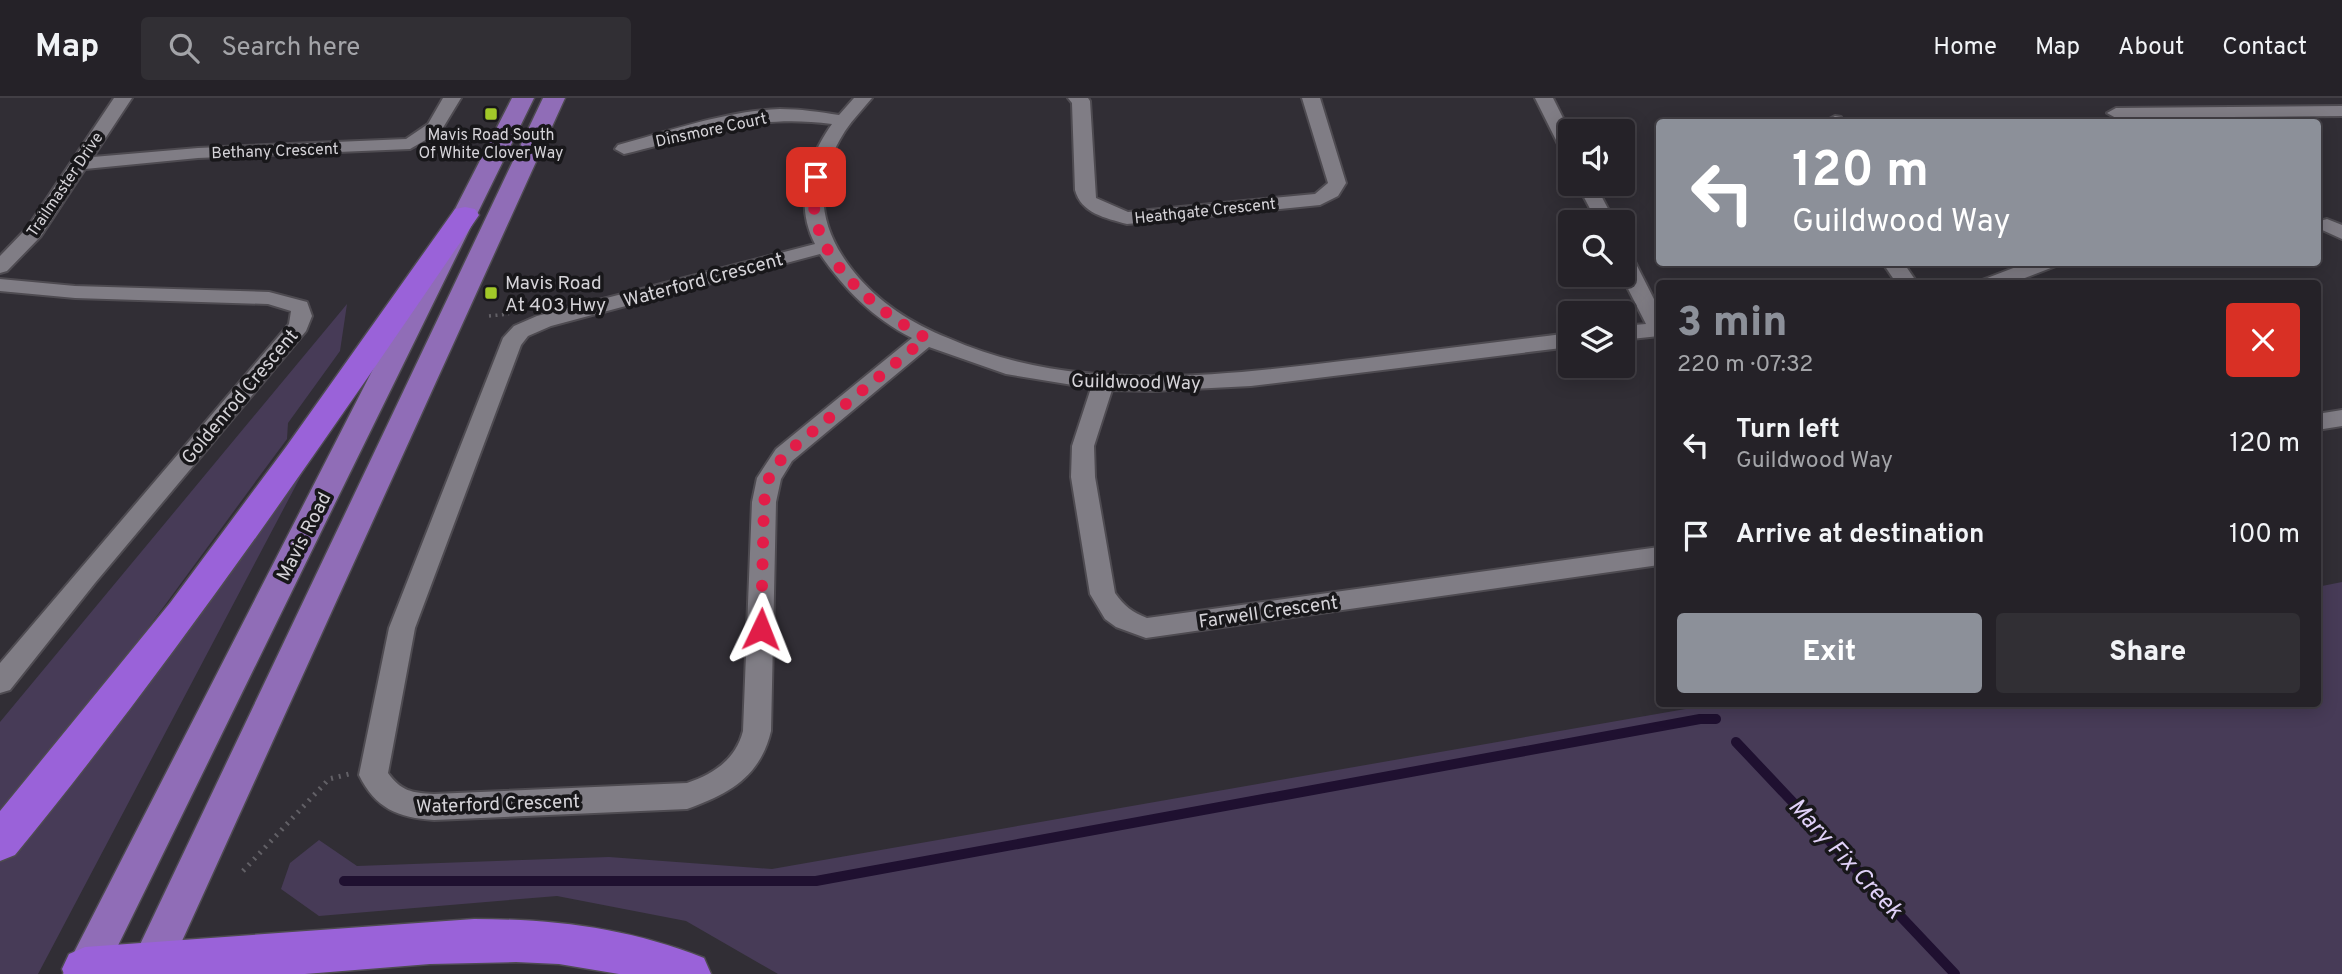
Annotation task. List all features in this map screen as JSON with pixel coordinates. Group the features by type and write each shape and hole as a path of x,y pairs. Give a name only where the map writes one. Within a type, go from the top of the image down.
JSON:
{"highway":[{"path":"0,842 185,610 311,437 465,215"},
{"path":"84,972 148,969 491,939 546,940 598,946 635,955 688,974"}],"main road":[{"name":"Mavis Road","path":"84,972 523,98"},
{"path":"148,969 554,98"}],"street":[{"name":"Trailmaster Drive","path":"0,267 34,232 123,98"},
{"name":"Bethany Crescent","path":"77,164 198,153 410,144 435,127 452,98"},
{"name":"Guildwood Way","path":"863,98 841,120 820,160 812,194 815,221 825,247 848,278 874,305 926,338 1013,369 1103,384 1174,385 1245,380 1558,341"},
{"name":"Heathgate Crescent","path":"1077,98 1080,101 1084,190 1087,201 1102,210 1127,218 1320,199 1331,192 1337,183 1311,98"},
{"path":"1544,98 1558,126"},
{"path":"2114,111 2342,111"},
{"name":"Dinsmore Court","path":"624,149 678,134 769,115 800,114 841,120"},
{"name":"Waterford Crescent","path":"825,247 544,321 521,331 511,343 402,628 373,775 389,798 408,806 434,807 687,796 714,787 739,769 755,747 757,731 764,502 769,478 784,455 926,338"},
{"path":"2000,280 2038,266"},
{"path":"1635,282 1656,323"},
{"name":"Goldenrod Crescent","path":"0,285 75,292 269,298 300,307 302,316 299,326 86,576 0,682"},
{"path":"1635,332 1656,329"},
{"name":"Farwell Crescent","path":"1103,384 1083,446 1083,477 1103,594 1114,612 1125,620 1146,628 1656,556"},
{"path":"2321,421 2342,418"}],"path":[{"path":"243,871 329,779 344,774 373,775"}],"shaded area":[{"path":"347,304 340,351 288,423 287,439 147,630 0,814 0,722"},
{"path":"291,472 303,472 38,974 0,974 0,862 22,837"},
{"path":"2342,582 2342,974 778,974 686,921 557,896 319,916 281,889 290,863 319,840 357,866 609,857 772,869 1697,707 2321,707 2321,586"}],"waterway":[{"path":"344,881 816,881 1700,719 1716,719"},
{"name":"Mary Fix Creek","path":"1736,742 1955,974"}],"place":[{"name":"Mavis Road South Of White Clover Way","path":"491,114"},
{"name":"Mavis Road At 403 Hwy","path":"491,293"}],"route":[{"path":"761,629 764,502 769,478 784,455 926,338 874,305 848,278 825,247 815,221 812,194 816,177"}]}
